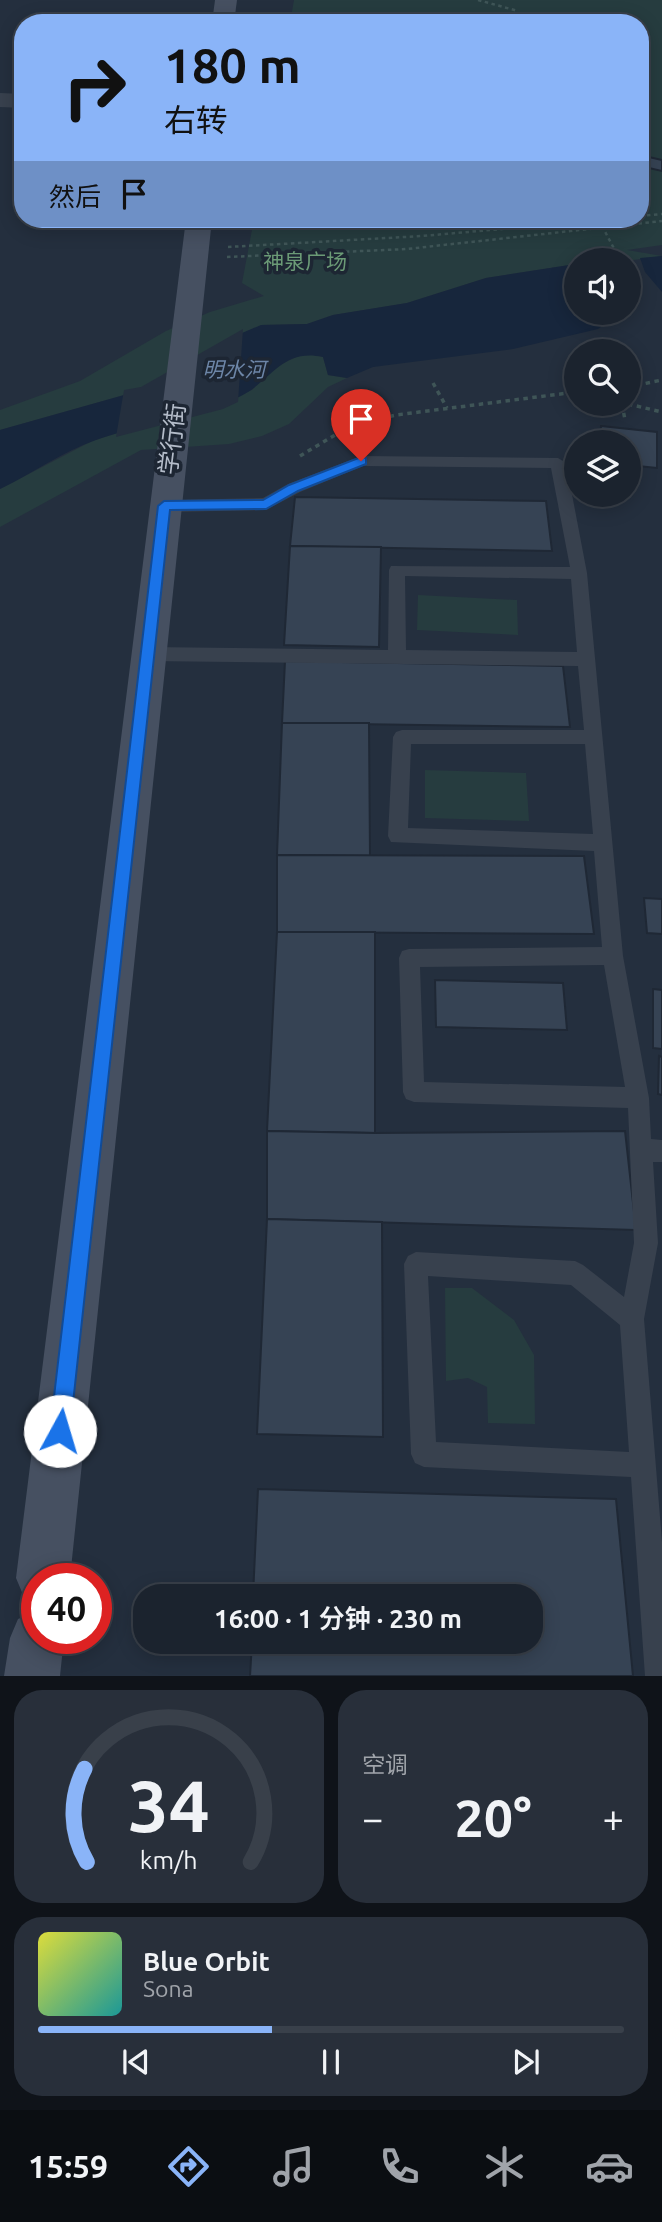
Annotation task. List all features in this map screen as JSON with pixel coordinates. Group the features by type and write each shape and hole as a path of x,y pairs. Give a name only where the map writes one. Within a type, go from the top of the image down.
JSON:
{"street":[{"name":"学行街","path":"45,1563 164,506 199,228"},
{"path":"33,1676 35,1654"}],"lane":[{"path":"164,506 266,504 294,488 361,461 558,463 579,573 613,956 638,1098 652,1151 646,1242 632,1319 659,1676"},
{"path":"397,657 397,570 579,573"},
{"path":"148,654 587,659"},
{"path":"593,737 401,737 398,836 603,843"},
{"path":"613,956 409,958 414,1092 638,1098"},
{"path":"632,1319 575,1273 416,1264 424,1454 643,1465"}],"path":[{"path":"478,0 517,11"},
{"path":"195,253 537,228"},
{"path":"195,253 267,257 407,248 595,228"},
{"path":"603,228 614,248"},
{"path":"641,384 662,380"},
{"path":"433,383 447,408"},
{"path":"641,407 662,412"},
{"path":"624,416 625,420"}],"green space":[{"name":"神泉广场","path":"294,0 662,0 662,245 641,248 564,248 564,266 486,278 407,303 333,315 307,324 262,325 142,390 0,430 0,410 80,381 166,331 210,312 264,296 242,283 252,228 649,228 649,14 292,14"},
{"name":"神泉广场","path":"641,252 662,256 641,259"},
{"path":"305,353 323,357 328,375 347,378 328,387 289,424 262,436 229,444 141,450 0,527 0,489 92,441 252,390 275,367"},
{"path":"418,595 517,600 518,635 417,630"},
{"path":"425,770 526,773 529,821 425,818"},
{"path":"445,1288 472,1288 514,1320 534,1355 535,1424 488,1423 487,1387 468,1378 446,1381"}],"water":[{"path":"662,256 662,292 645,272 641,258"},
{"name":"明水河","path":"564,266 564,325 603,325 598,329 513,349 373,367 347,378 328,375 323,357 297,357 278,367 252,389 224,404 188,416 114,434 84,445 0,489 0,430 142,390 261,325 307,324 333,315 407,303 486,278"}],"pier":[{"path":"243,329 238,402 223,409 116,437 124,390 141,387"}],"building":[{"path":"649,157 662,160 662,171 649,168"},
{"path":"601,426 638,430 601,430"},
{"path":"641,430 657,432 657,468 641,466"},
{"path":"295,497 546,501 552,551 290,546"},
{"path":"290,546 381,547 379,647 284,645"},
{"path":"285,661 563,666 570,727 282,723"},
{"path":"282,723 369,723 370,856 277,855"},
{"path":"277,855 584,856 594,934 277,932"},
{"path":"644,898 662,899 662,934 647,933"},
{"path":"277,932 375,932 375,1133 267,1131"},
{"path":"435,980 563,983 567,1030 436,1027"},
{"path":"653,989 662,990 662,1049 653,1048"},
{"path":"659,1056 662,1057 662,1095 658,1094"},
{"path":"267,1131 625,1131 636,1230 267,1219"},
{"path":"267,1219 382,1222 383,1437 257,1434"},
{"path":"258,1489 616,1499 633,1676 250,1676 251,1654 543,1654 543,1584 254,1584"}],"route":[{"path":"60,1431 164,506 266,504 294,488 361,461"}]}
